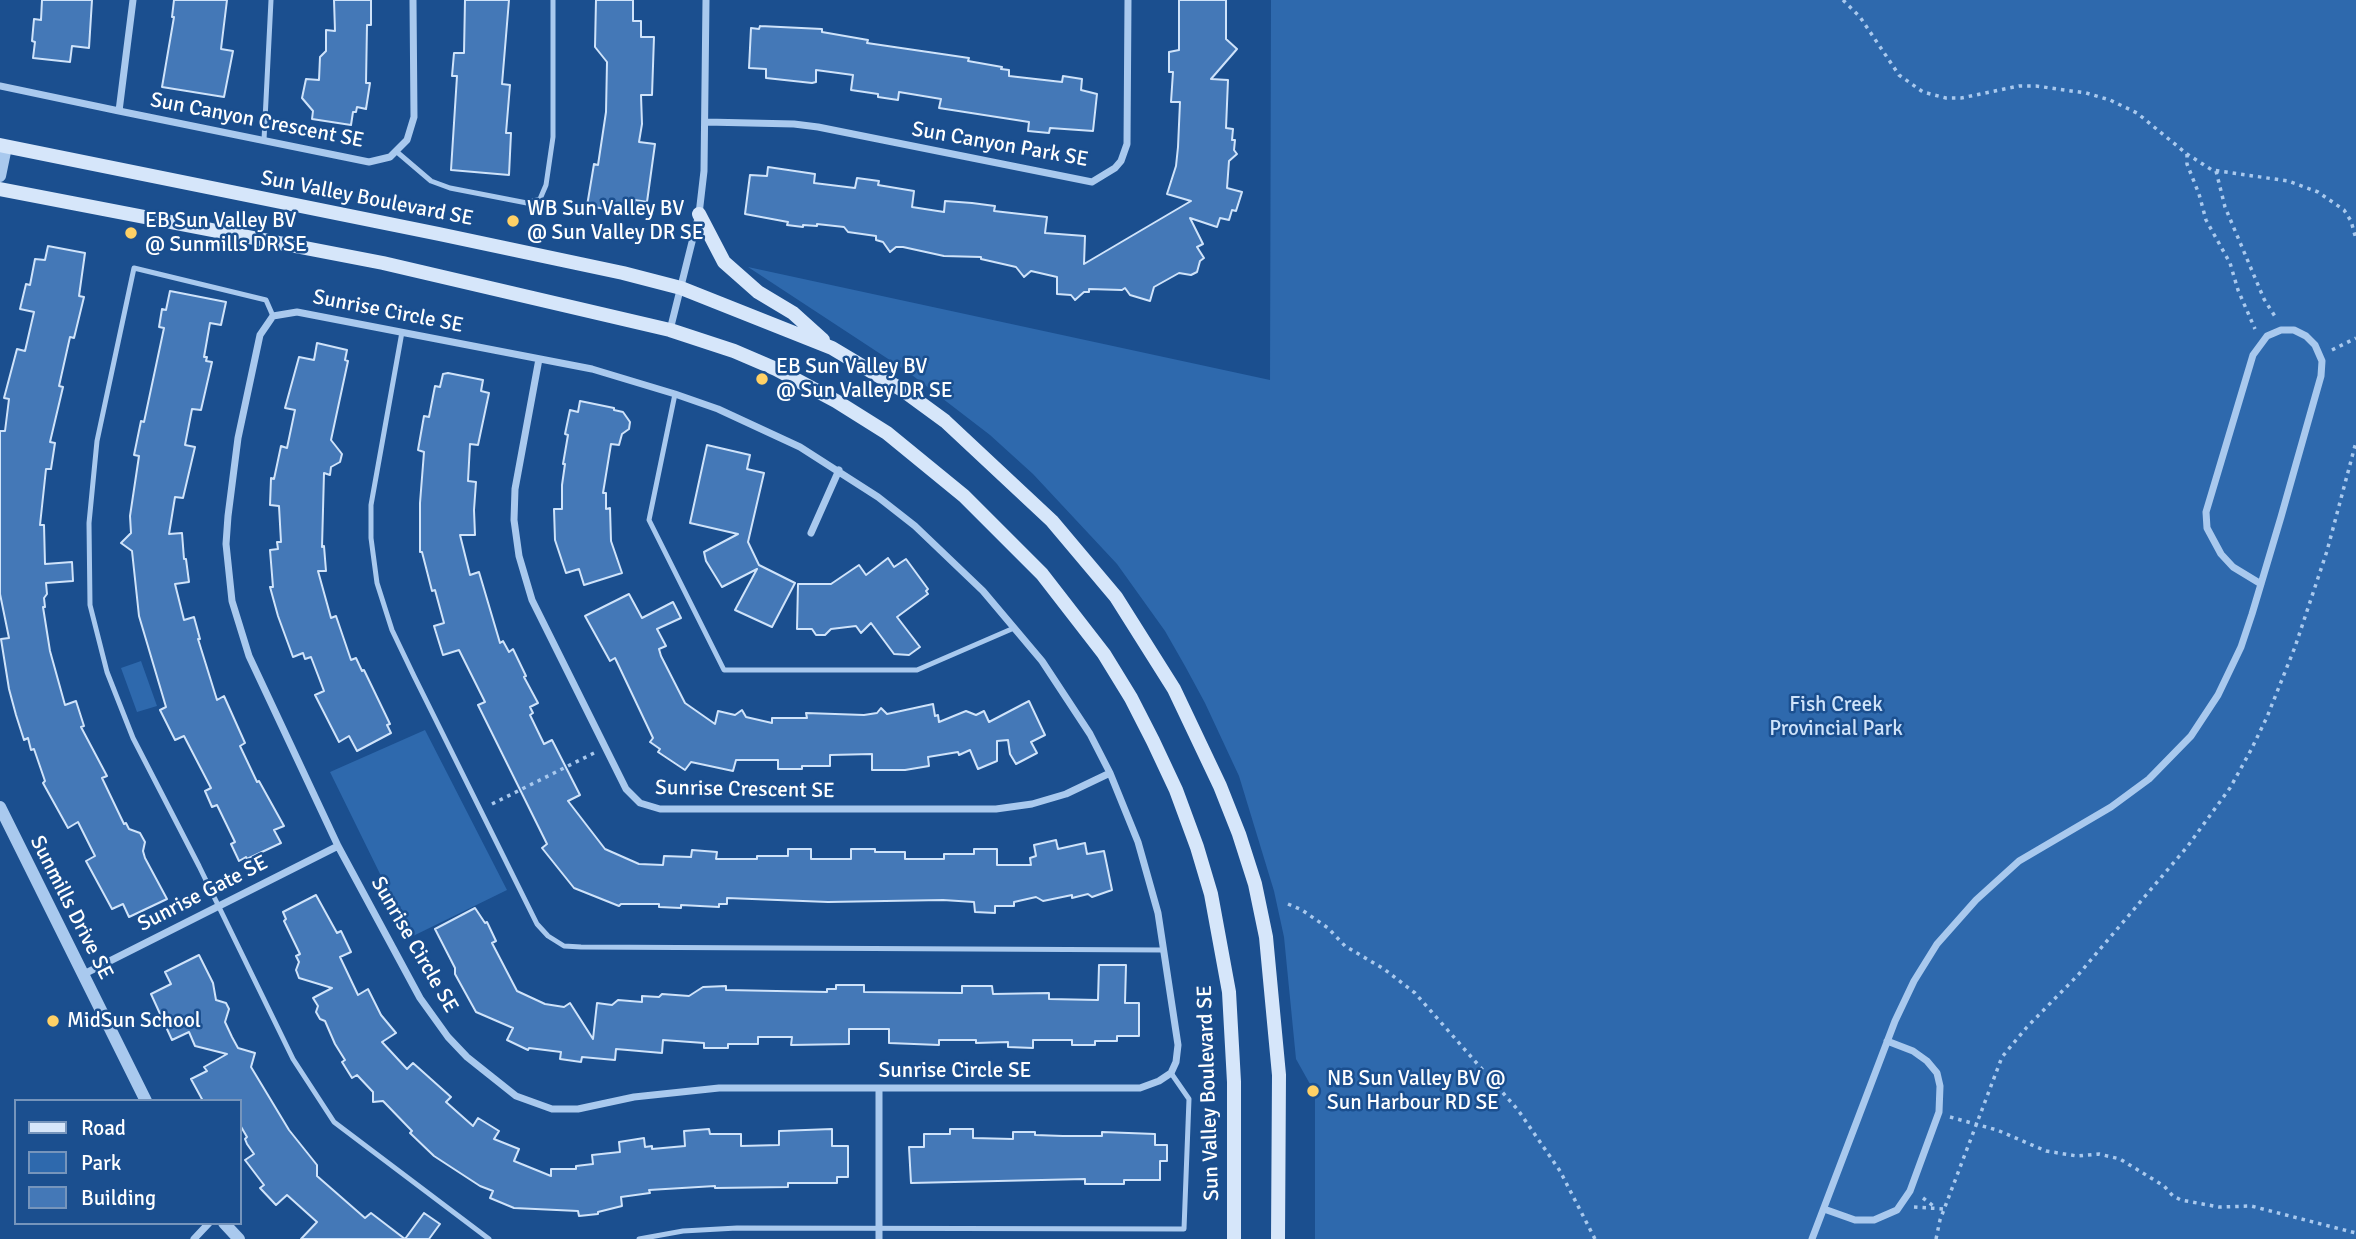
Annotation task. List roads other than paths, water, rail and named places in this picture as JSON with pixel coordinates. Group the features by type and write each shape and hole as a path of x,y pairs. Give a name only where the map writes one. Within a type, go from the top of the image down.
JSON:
{"main road":[{"name":"Sun Valley Boulevard SE","path":"3,146 453,237 681,288 832,348 904,391 945,421 1052,521 1116,597 1174,689 1197,733 1240,834 1255,884 1266,937 1279,1074 1278,1239"},
{"name":"Sun Valley Boulevard SE","path":"0,189 383,263 670,330 734,351 776,369 835,401 887,433 954,487 1001,530 1042,574 1104,654 1131,698 1176,790 1211,894 1229,992 1233,1031 1233,1234"},
{"path":"699,214 730,268 758,292 793,313 832,348"}],"street":[{"path":"120,110 133,0"},
{"path":"397,152 407,140 414,117 413,0"},
{"path":"670,330 699,214 704,171 706,0"},
{"name":"Sun Canyon Park SE","path":"706,122 818,127 1092,182 1115,169 1127,144 1128,0"},
{"name":"Sun Canyon Crescent SE","path":"0,86 369,162 390,157 397,152"},
{"path":"0,176 3,146"},
{"name":"Sunrise Circle SE","path":"297,312 402,332 592,369 675,394 759,427 839,470 878,497 951,558 1014,628 1067,697 1110,773 1138,842 1158,913 1178,1045 1176,1062 1171,1073 1140,1088 707,1089 634,1097 578,1109 552,1109 516,1096 467,1057 448,1037 420,998 338,846 249,656 234,610 228,572 228,516 238,438 260,334 273,316 297,312"},
{"path":"1812,1239 1886,1041 1906,995 1928,958 1954,923 2020,861 2138,788 2169,761 2209,711 2230,671 2246,631 2261,584 2321,376 2321,356 2315,345 2306,335 2294,330 2281,330 2267,336 2253,355 2209,496 2206,516 2207,528 2221,554 2233,568 2261,584"},
{"name":"Sunrise Crescent SE","path":"539,359 515,489 514,520 520,556 532,600 626,789 633,796 649,807 660,809 996,809 1032,804 1066,794 1110,773"},
{"path":"811,533 839,470"},
{"name":"Sunmills Drive SE","path":"0,807 145,1099"},
{"name":"Sunrise Gate SE","path":"84,974 338,846"},
{"path":"1824,1209 1848,1219 1865,1222 1887,1216 1901,1205 1909,1192 1938,1113 1941,1102 1940,1086 1932,1067 1913,1051 1886,1041"},
{"path":"879,1089 879,1239"},
{"path":"194,1239 207,1225"},
{"path":"227,1225 239,1239"}],"lane":[{"path":"264,139 271,0"},
{"path":"397,152 431,181 441,185 527,203 540,199 546,185 553,137 553,0"},
{"path":"273,316 266,300 134,268 97,441 90,509 90,605 107,672 133,738 293,1059 334,1122 489,1239"},
{"path":"402,332 371,505 371,538 377,583 392,630 537,924 548,936 564,946 1164,950"},
{"path":"675,394 649,520 724,670 917,670 1014,628"},
{"path":"639,1239 683,1231 737,1228 1184,1229 1189,1099 1171,1073"}],"place":[{"name":"WB Sun Valley BV @ Sun Valley DR SE","path":"513,221"},
{"name":"EB Sun Valley BV @ Sunmills DR SE","path":"131,233"},
{"name":"EB Sun Valley BV @ Sun Valley DR SE","path":"762,379"},
{"name":"MidSun School","path":"53,1021"},
{"name":"NB Sun Valley BV @ Sun Harbour RD SE","path":"1313,1091"}],"park label":[{"name":"Fish Creek Provincial Park","path":"1836,717"}]}
